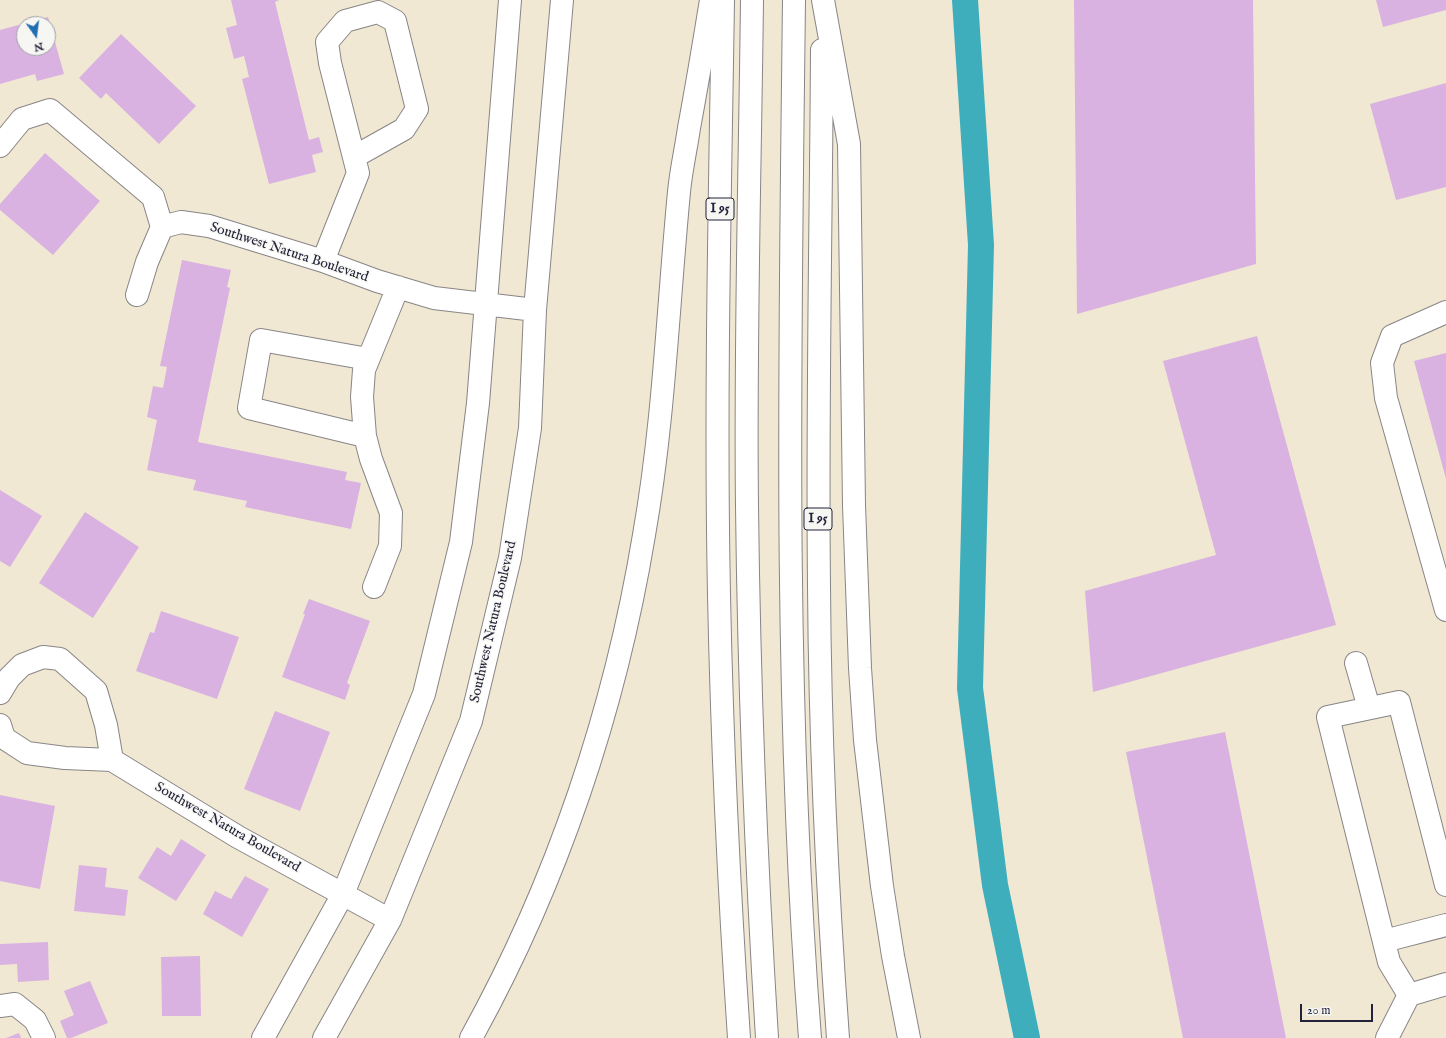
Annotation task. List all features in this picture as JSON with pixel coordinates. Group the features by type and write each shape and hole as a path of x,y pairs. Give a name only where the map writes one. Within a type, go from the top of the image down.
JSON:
{"main road":[{"path":"263,1038 343,894 424,694 458,557 478,402 510,0"},
{"name":"Southwest Natura Boulevard","path":"324,1038 390,920 471,721 510,558 530,428 535,310 562,0"},
{"path":"471,1038 517,949 546,882 593,749 609,695 623,638 644,536 653,475 664,368 679,188 711,0"},
{"name":"I 95","path":"722,0 718,411 719,594 724,777 739,1038"},
{"path":"752,0 747,376 747,503 753,782 767,1038"},
{"path":"794,0 789,362 790,542 796,784 810,1038"},
{"path":"823,0 849,144 854,512 860,668 865,740 882,886 893,956 910,1038"},
{"name":"I 95","path":"823,0 819,402 819,588 825,795 838,1038"},
{"path":"323,261 358,173 330,63 327,42 345,21 378,12 395,21 417,109 404,129 354,157"},
{"path":"0,146 22,119 50,110 153,196 162,227 147,262 137,295"},
{"name":"Southwest Natura Boulevard","path":"162,227 181,222 210,226 323,261 434,298 535,310"},
{"path":"374,586 390,546 391,513 370,458 365,436 362,397 364,370 398,287"},
{"path":"1446,312 1440,313 1392,336 1382,363 1386,398 1446,610"},
{"path":"365,436 248,408 261,340 368,359"},
{"path":"0,693 9,678 22,665 44,656 60,659 96,691 106,725 112,760"},
{"path":"1356,663 1368,708"},
{"path":"1409,995 1389,962 1328,717 1399,702 1446,885"},
{"name":"Southwest Natura Boulevard","path":"0,725 4,738 27,753 65,758 112,760 238,837 390,920"},
{"path":"1384,941 1446,925"},
{"path":"1387,1038 1409,995 1446,984"},
{"path":"0,1006 15,1004 35,1020 44,1038"}],"building":[{"path":"231,0 279,0 275,2 309,140 319,137 323,152 312,155 316,172 269,184 242,79 249,77 244,56 234,59 226,28 237,25"},
{"path":"1074,0 1253,0 1256,264 1077,314"},
{"path":"1376,0 1446,0 1446,10 1383,27"},
{"path":"16,26 16,56 56,56 56,46 64,74 37,81 35,74 0,84 0,30"},
{"path":"121,34 196,106 159,144 106,93 101,99 79,78"},
{"path":"1446,83 1446,187 1396,200 1370,104"},
{"path":"45,153 100,201 53,255 0,210 0,204"},
{"path":"182,260 231,270 227,287 230,288 198,442 347,472 345,480 361,483 351,529 245,507 247,501 193,490 196,480 147,470 157,420 147,417 153,386 163,388 167,367 160,366"},
{"path":"1257,336 1336,625 1093,692 1085,591 1216,555 1163,361"},
{"path":"1446,353 1446,479 1414,361"},
{"path":"0,490 42,516 10,567 0,561"},
{"path":"85,512 139,547 93,618 39,583"},
{"path":"309,599 370,621 347,683 350,685 345,700 282,677"},
{"path":"161,611 239,637 217,699 136,671 150,632 154,633"},
{"path":"275,711 330,732 300,811 244,789"},
{"path":"1225,732 1286,1038 1183,1038 1126,752"},
{"path":"0,795 55,806 40,889 0,881"},
{"path":"181,839 206,855 176,901 138,878 157,847 171,856"},
{"path":"79,865 107,868 105,887 128,890 125,916 74,911"},
{"path":"245,876 269,889 242,937 203,914 215,891 231,899"},
{"path":"48,942 49,980 18,982 17,964 0,965 0,944"},
{"path":"200,956 201,1016 162,1016 161,957"},
{"path":"90,981 108,1023 71,1038 67,1038 60,1021 74,1015 64,991"},
{"path":"19,1033 21,1038 6,1038"}],"waterway":[{"path":"965,0 981,245 970,688 995,885 1027,1038"}]}
